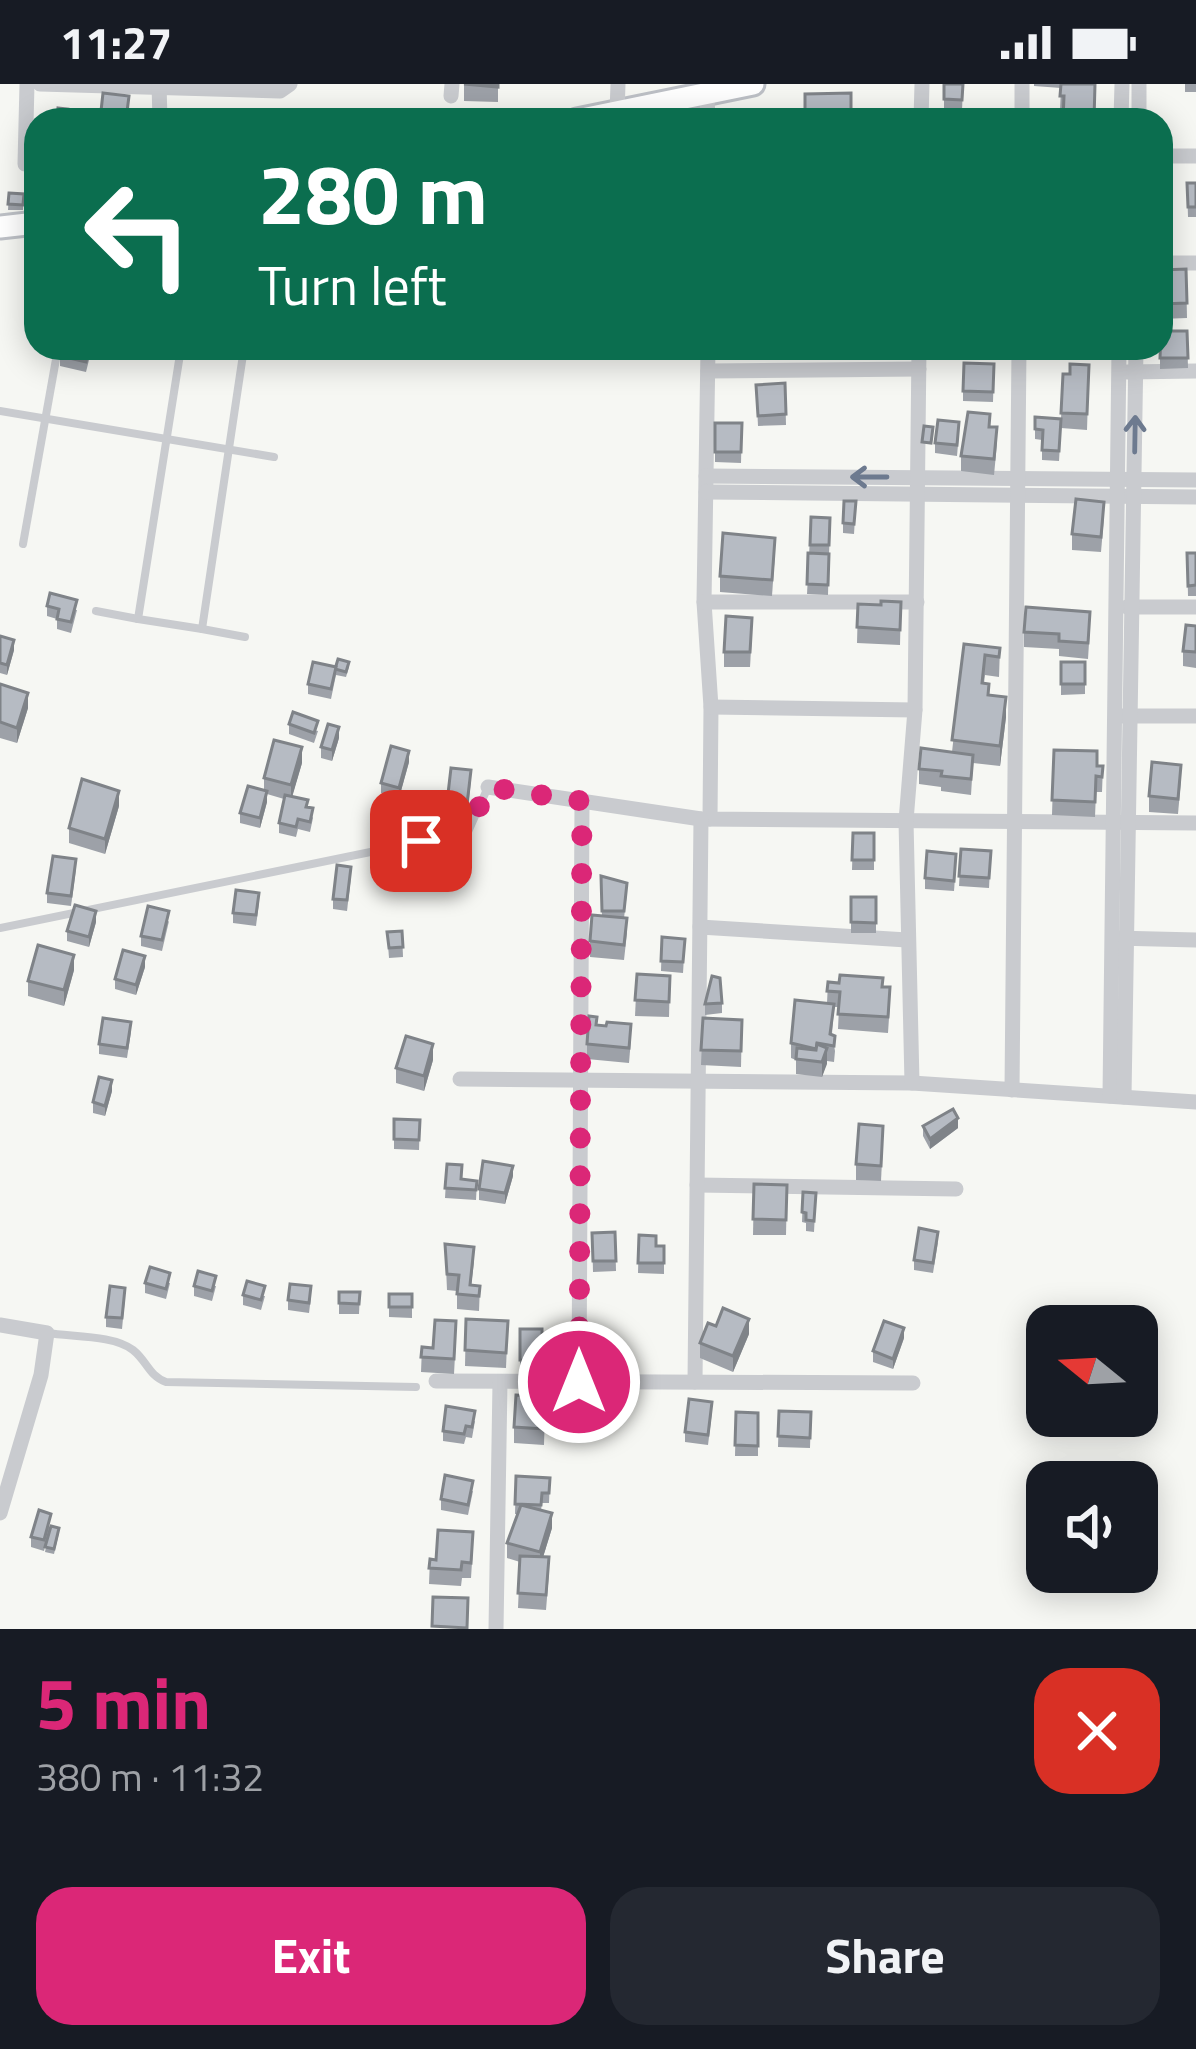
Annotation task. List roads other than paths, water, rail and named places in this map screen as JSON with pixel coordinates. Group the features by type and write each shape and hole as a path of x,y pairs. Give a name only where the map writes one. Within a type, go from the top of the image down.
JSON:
{"street":[{"path":"40,84 280,92 290,84"},
{"path":"640,108 753,84"},
{"path":"707,96 708,108"},
{"path":"695,1382 700,927 710,706 704,602 707,360"},
{"path":"912,1083 906,821 915,710 919,360"},
{"path":"1012,1090 1019,360"},
{"path":"1117,1096 1127,372 1123,360"},
{"path":"1127,372 1132,360"},
{"path":"707,371 919,369"},
{"path":"1127,372 1196,371"},
{"path":"1126,488 1196,480"},
{"path":"706,484 1126,488 1196,497"},
{"path":"704,602 916,602"},
{"path":"1124,606 1196,607"},
{"path":"710,706 915,710"},
{"path":"1122,716 1196,716"},
{"path":"488,787 705,819 1196,823"},
{"path":"579,1382 582,801"},
{"path":"700,927 907,940"},
{"path":"1119,938 1196,940"},
{"path":"460,1079 912,1083 1196,1102"},
{"path":"698,1185 956,1189"},
{"path":"0,1325 47,1333 41,1375 0,1513"},
{"path":"436,1382 913,1383"},
{"path":"496,1629 500,1382"}],"lane":[{"path":"23,544 56,360"},
{"path":"138,619 179,360"},
{"path":"202,629 242,360"},
{"path":"0,411 274,457"},
{"path":"96,611 245,637"},
{"path":"0,928 468,832 488,787"},
{"path":"47,1333 126,1345 138,1353 153,1378 166,1382 416,1387"}]}
